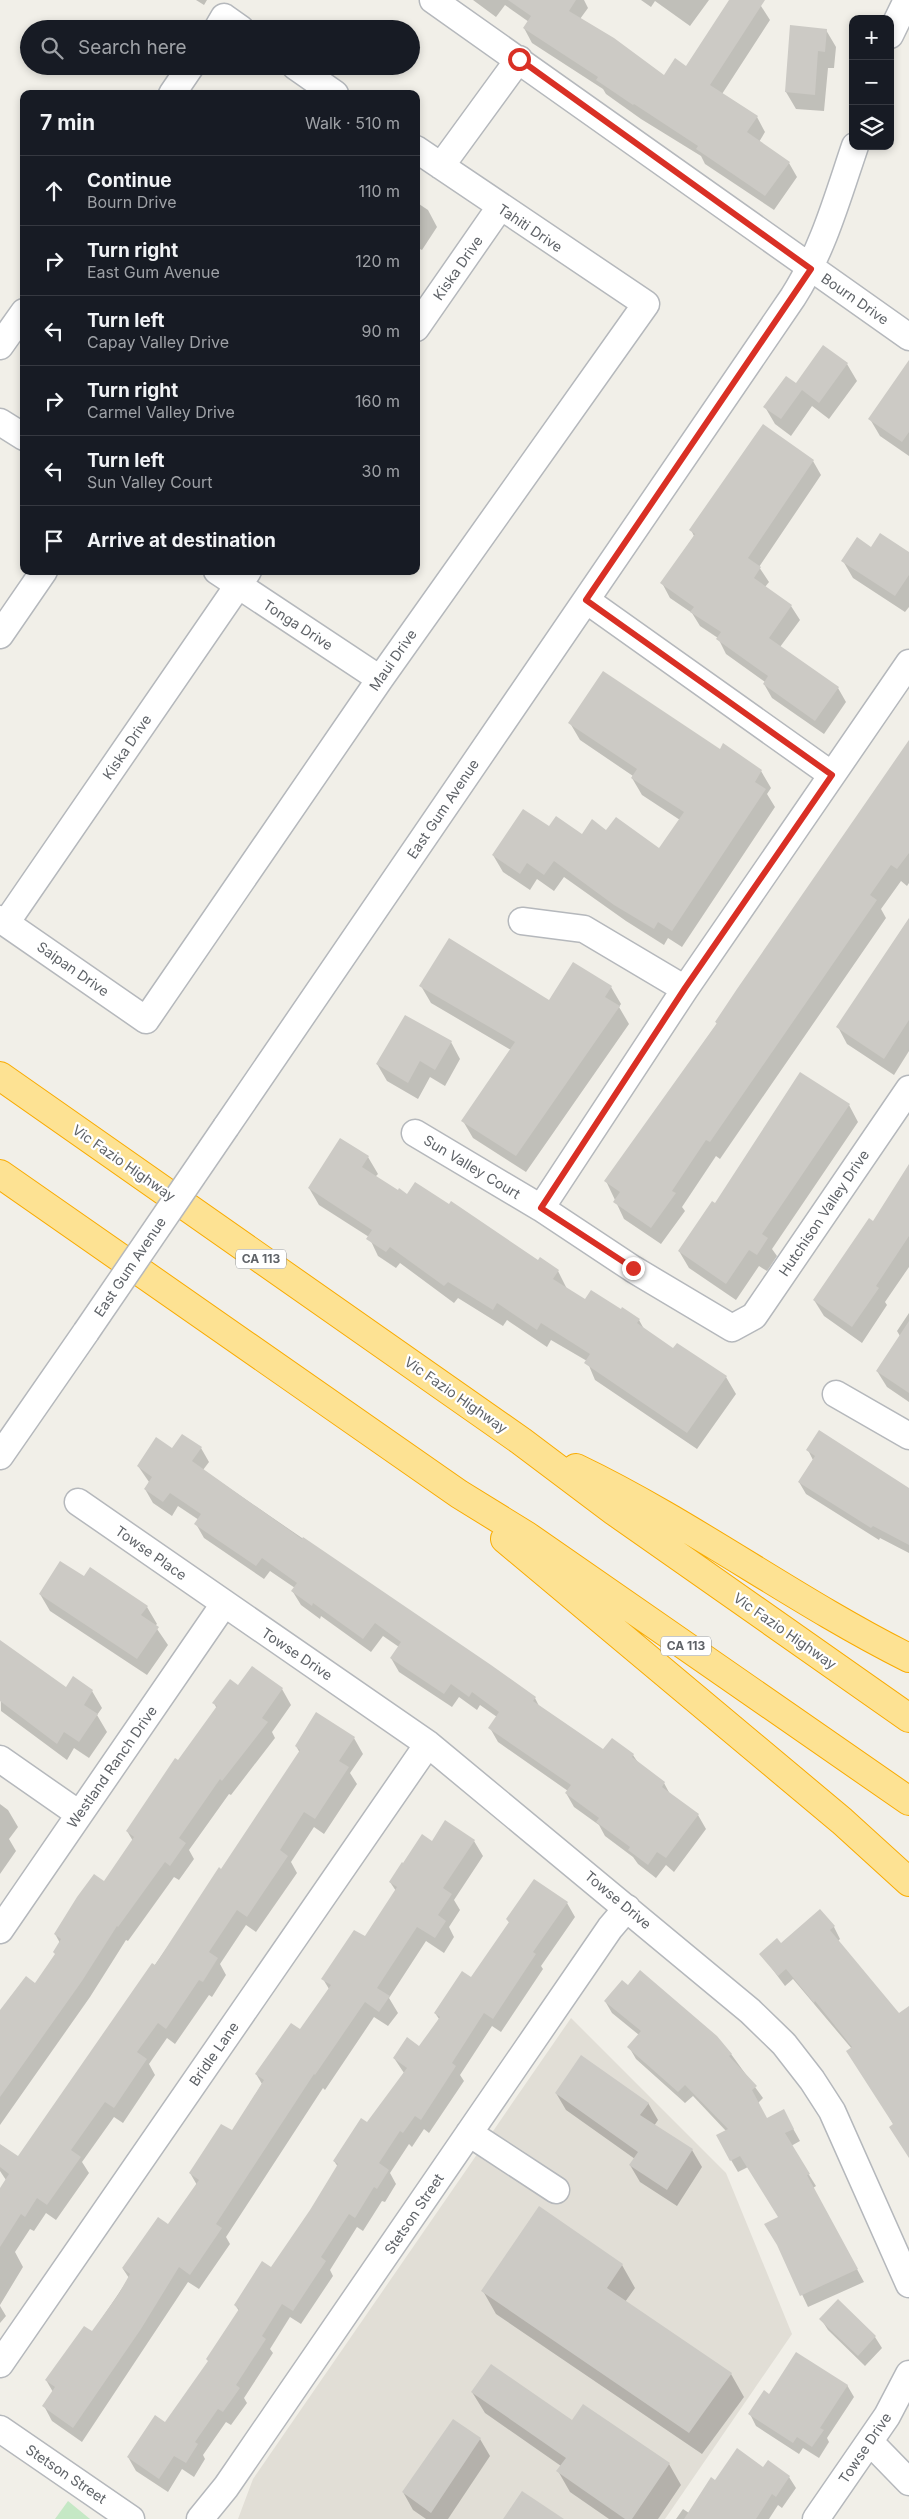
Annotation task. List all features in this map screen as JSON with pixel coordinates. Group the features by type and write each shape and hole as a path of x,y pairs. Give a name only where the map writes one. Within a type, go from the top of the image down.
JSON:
{"highway":[{"name":"Vic Fazio Highway","path":"0,1076 522,1441 614,1511 909,1718"},
{"name":"CA 113","path":"0,1174 459,1494 527,1536 909,1801"},
{"path":"522,1441 626,1492 803,1600 909,1658"},
{"path":"459,1494 518,1551 740,1735 909,1882"}],"street":[{"name":"Bourn Drive","path":"434,0 909,337"},
{"path":"894,27 907,0"},
{"path":"441,166 519,59"},
{"path":"175,90 185,75"},
{"path":"308,75 329,90"},
{"name":"East Gum Avenue","path":"0,1456 811,269 825,236 854,150"},
{"name":"Tahiti Drive","path":"420,152 646,304"},
{"name":"Kiska Drive","path":"420,322 500,207"},
{"name":"Maui Drive","path":"146,1020 380,679 646,304"},
{"path":"0,346 20,318"},
{"path":"0,422 20,434"},
{"path":"0,635 41,575"},
{"name":"Kiska Drive","path":"3,921 234,576"},
{"name":"Tonga Drive","path":"234,576 380,679"},
{"path":"586,600 832,775"},
{"path":"541,1208 685,988 909,663"},
{"name":"Saipan Drive","path":"3,921 146,1020"},
{"path":"522,921 584,929 685,988"},
{"name":"Hutchison Valley Drive","path":"732,1328 754,1316 909,1089"},
{"name":"Sun Valley Court","path":"415,1133 541,1208 633,1268 732,1328"},
{"path":"836,1394 909,1436"},
{"name":"Towse Place","path":"78,1502 224,1604"},
{"name":"Towse Drive","path":"224,1604 428,1744 750,2011 784,2044 812,2080 832,2111 909,2284"},
{"name":"Westland Ranch Drive","path":"0,1930 224,1604"},
{"name":"Bridle Lane","path":"0,2364 428,1744"},
{"path":"0,1758 79,1814"},
{"name":"Stetson Street","path":"200,2519 226,2487 610,1928 627,1908"},
{"path":"470,2133 556,2190"},
{"name":"Towse Drive","path":"816,2519 887,2416 909,2374"},
{"name":"Stetson Street","path":"0,2429 131,2519"},
{"path":"870,2442 909,2482"}],"shaded area":[{"path":"571,2018 726,2173 792,2334 665,2519 238,2519 253,2479"}],"green space":[{"path":"68,2501 90,2519 55,2519"}],"building":[{"path":"508,0 576,0 569,11 614,38 664,75 675,58 686,66 729,0 765,0 710,85 758,116 747,132 790,162 765,196 696,149 698,146 633,105 596,80 598,77 523,28 531,16"},
{"path":"790,25 827,29 825,52 818,51 815,95 785,92"},
{"path":"823,345 848,363 819,403 802,390 781,419 763,407 786,376 796,383"},
{"path":"909,360 909,432 902,442 868,419"},
{"path":"763,424 814,460 748,558 761,567 754,578 792,605 769,638 839,687 815,721 763,684 768,676 716,639 721,632 690,612 694,607 660,583 695,534 689,530"},
{"path":"880,533 909,552 909,575 895,596 841,561 857,537 871,547"},
{"path":"603,671 720,749 723,743 762,770 755,782 766,789 672,931 658,922 654,929 614,905 554,861 544,875 527,863 520,874 492,855 523,809 549,826 556,816 582,834 592,819 606,830 616,817 659,848 684,812 631,778 637,769 568,723"},
{"path":"909,740 909,853 897,869 891,865 870,895 877,900 710,1142 706,1140 672,1191 676,1193 651,1228 613,1202 620,1192 604,1181 717,1023 715,1022 737,989"},
{"path":"909,918 909,1020 884,1059 836,1027"},
{"path":"449,938 549,1000 573,962 612,986 605,997 620,1006 516,1156 461,1121 515,1042 419,986"},
{"path":"405,1015 452,1041 435,1070 420,1061 408,1083 376,1064"},
{"path":"800,1072 850,1104 762,1234 768,1238 757,1255 749,1250 726,1284 678,1251 712,1201 715,1203"},
{"path":"340,1138 369,1156 362,1167 398,1190 399,1188 407,1194 415,1182 449,1204 451,1201 538,1260 540,1257 559,1270 553,1279 585,1299 591,1290 621,1309 622,1307 640,1319 637,1323 673,1348 677,1343 727,1376 687,1433 584,1363 590,1354 541,1323 537,1330 497,1303 493,1310 448,1282 444,1286 390,1247 386,1252 366,1239 372,1230 308,1188"},
{"path":"909,1164 909,1236 876,1286 879,1288 852,1327 813,1300 869,1218 873,1221"},
{"path":"909,1321 909,1393 876,1371"},
{"path":"819,1430 909,1488 909,1545 873,1526 871,1528 798,1482 815,1456 806,1450"},
{"path":"182,1434 202,1447 192,1461 302,1539 303,1537 491,1665 536,1697 533,1701 603,1749 612,1738 634,1754 632,1757 665,1782 662,1787 699,1814 666,1858 657,1852 648,1865 628,1850 630,1847 596,1822 599,1818 565,1793 571,1785 488,1728 499,1712 472,1692 469,1697 451,1684 444,1694 390,1658 401,1642 375,1623 363,1639 313,1603 312,1606 291,1591 297,1583 262,1558 256,1566 194,1524 201,1514 170,1493 163,1502 144,1489 152,1477 137,1466 156,1437 172,1448"},
{"path":"60,1561 84,1576 90,1567 148,1606 141,1615 159,1627 137,1659 39,1594"},
{"path":"0,1640 66,1687 73,1676 93,1690 84,1705 98,1714 79,1742 64,1732 57,1744 0,1701"},
{"path":"252,1666 283,1688 262,1718 268,1722 222,1781 220,1779 179,1838 186,1843 170,1866 165,1862 117,1926 82,1981 0,2097 0,2010 26,1976 35,1983 55,1954 53,1952 61,1939 54,1934 77,1897 94,1874 104,1881 134,1837 126,1831 175,1758 178,1760 217,1706 212,1703 230,1679 238,1685"},
{"path":"316,1712 355,1737 339,1761 349,1767 315,1819 304,1812 280,1850 288,1856 247,1917 237,1910 209,1952 218,1958 203,1982 199,1980 166,2029 158,2023 137,2052 147,2059 114,2108 105,2102 71,2150 81,2157 47,2205 37,2198 25,2217 21,2214 0,2247 0,2188 9,2174 0,2167 0,2144 18,2156 152,1963 155,1965 219,1867 221,1869 300,1750 295,1746"},
{"path":"445,1820 475,1840 443,1888 452,1894 438,1915 446,1921 435,1938 417,1927 377,1988 390,1996 379,2012 365,2002 314,2074 216,2224 222,2228 190,2275 179,2267 141,2329 73,2428 42,2406 55,2387 45,2380 84,2326 92,2331 118,2295 130,2274 122,2268 158,2217 168,2224 199,2180 189,2173 221,2124 232,2130 264,2080 255,2074 291,2023 300,2029 331,1985 321,1979 354,1930 365,1936 397,1887 389,1882 422,1834 432,1841"},
{"path":"534,1879 568,1902 533,1952 536,1954 493,2019 484,2013 452,2063 456,2066 421,2120 415,2116 403,2133 400,2131 379,2163 389,2170 377,2189 374,2187 355,2218 349,2214 321,2257 326,2261 293,2311 282,2304 262,2336 266,2339 236,2385 240,2388 223,2412 218,2409 195,2442 198,2444 186,2463 174,2456 159,2479 127,2457 155,2415 165,2422 208,2361 206,2359 239,2309 234,2305 262,2261 271,2267 310,2210 338,2164 333,2161 361,2118 367,2122 407,2068 393,2058 407,2037 419,2046 440,2017 434,2013 462,1971 471,1977 509,1922 506,1919"},
{"path":"820,1909 835,1926 830,1930 899,2013 909,2006 909,2158 889,2127 893,2124 846,2051 852,2047 786,1969 778,1976 759,1954 777,1938 781,1943"},
{"path":"640,1970 717,2036 732,2054 729,2056 757,2086 752,2090 767,2118 784,2109 794,2129 785,2133 810,2174 807,2175 858,2269 800,2296 777,2245 764,2224 778,2217 740,2156 730,2161 716,2135 728,2129 685,2085 678,2092 627,2047 641,2031 604,2001 622,1980 628,1985"},
{"path":"581,2055 649,2103 640,2115 693,2149 667,2190 629,2165 638,2152 555,2093"},
{"path":"539,2206 623,2264 607,2288 732,2373 689,2433 481,2291"},
{"path":"838,2299 876,2336 858,2356 819,2319"},
{"path":"796,2352 848,2385 820,2428 824,2430 812,2447 797,2437 793,2443 748,2414 764,2390 769,2394"},
{"path":"491,2364 572,2420 583,2404 670,2463 632,2519 625,2519 556,2471 566,2458 471,2392"},
{"path":"453,2419 481,2438 431,2513 402,2492"},
{"path":"737,2448 763,2467 768,2460 790,2476 776,2497 772,2494 756,2519 684,2519 711,2477 715,2480"},
{"path":"522,2491 564,2519 503,2519"}],"route":[{"path":"519,59 811,269 586,600 619,621 832,775 685,988 541,1208 633,1268"}]}
